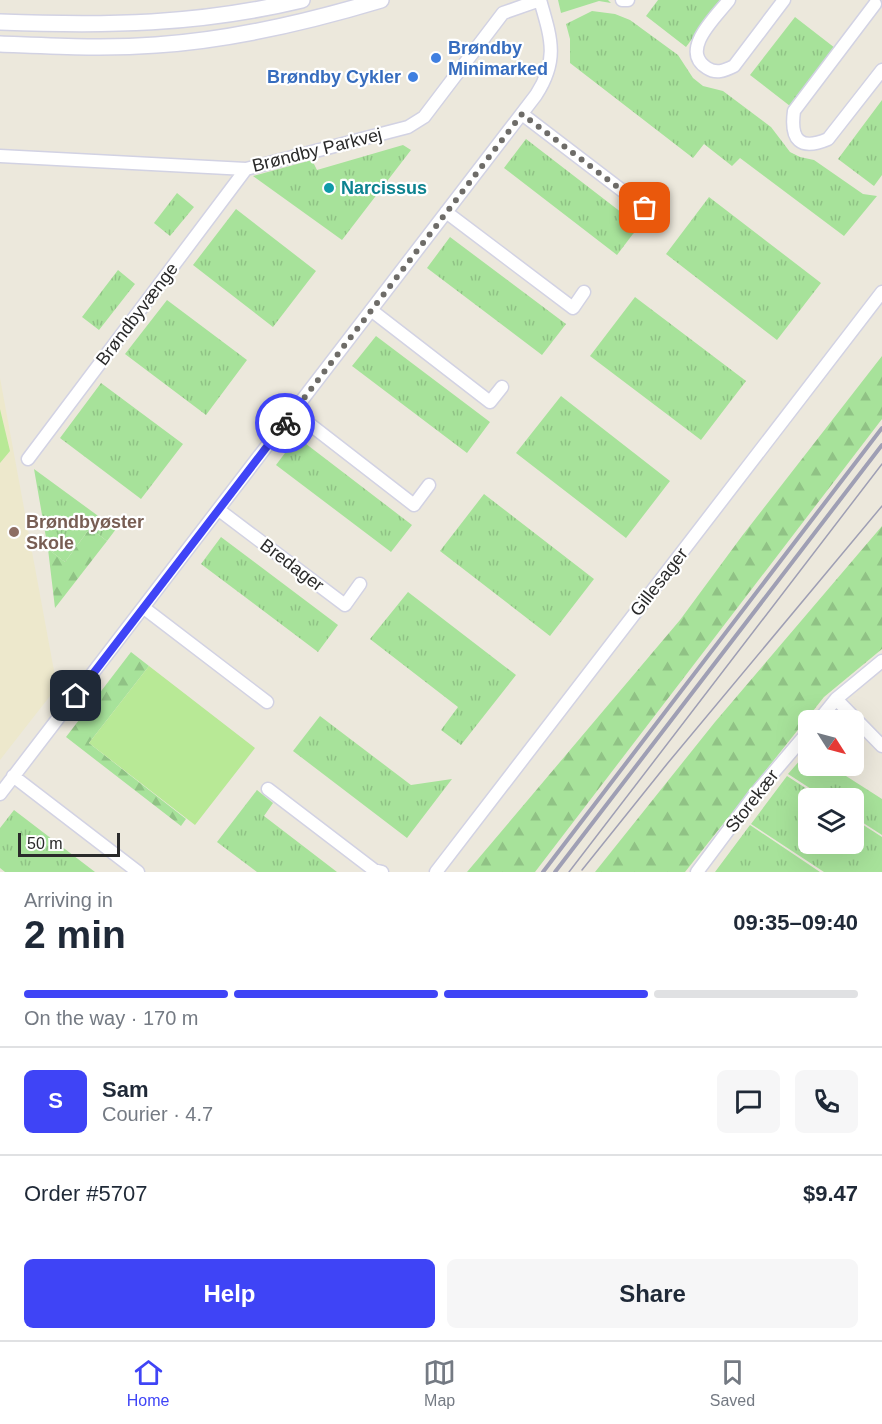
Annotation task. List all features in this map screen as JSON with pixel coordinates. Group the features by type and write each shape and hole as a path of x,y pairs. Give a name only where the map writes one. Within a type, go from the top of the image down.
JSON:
{"street":[{"path":"0,22 73,25 156,23 237,13 302,0"},
{"path":"0,44 109,47 194,42 273,29 381,0"},
{"path":"0,794 545,82 551,60 549,39 540,0"},
{"name":"Brøndby Parkvej","path":"0,156 246,169 408,127 417,123 503,13 540,0"},
{"path":"622,0 628,0"},
{"path":"729,0 699,38 695,48 697,58 713,72 724,71 734,66 784,0"},
{"path":"876,4 794,111 792,125 794,134 800,142 814,145 828,139 882,70"},
{"path":"522,114 645,208"},
{"name":"Brøndbyvænge","path":"28,459 246,169"},
{"path":"446,212 573,308 584,292"},
{"name":"Gillesager","path":"436,872 882,292"},
{"path":"371,310 490,402 502,387"},
{"path":"294,412 414,505 429,485"},
{"name":"Bredager","path":"219,510 345,605 360,585"},
{"path":"144,608 267,702"},
{"path":"827,710 836,699 882,662"},
{"path":"836,699 882,746"},
{"name":"Storekær","path":"697,872 756,793 798,744"},
{"path":"13,776 138,872"},
{"path":"268,789 374,870 382,872"}],"shaded area":[{"name":"Brøndbyøster Skole","path":"0,378 57,687 0,760"}],"green space":[{"path":"558,0 608,0 611,3 599,1 561,13"},
{"path":"658,0 721,0 686,47 646,16"},
{"path":"592,11 615,14 630,20 678,55 693,78 703,86 723,91 771,127 790,152 814,160 863,194 877,196 844,236 740,158 732,166 704,144 693,158 570,63 570,39 566,24"},
{"path":"795,17 835,48 790,106 750,75"},
{"path":"882,100 882,175 874,186 838,159"},
{"path":"526,139 639,226 617,255 504,168"},
{"path":"403,145 411,150 342,240 253,176 312,160 317,170"},
{"path":"177,193 194,207 170,236 154,223"},
{"path":"709,197 821,283 777,340 666,254"},
{"path":"236,209 316,271 273,327 193,265"},
{"path":"450,237 566,324 542,355 427,268"},
{"path":"118,270 135,284 99,330 82,317"},
{"path":"635,297 746,381 701,440 590,356"},
{"path":"167,300 247,360 206,415 125,354"},
{"path":"376,336 490,422 467,453 352,366"},
{"path":"882,356 882,419 535,872 467,872 680,620 742,536"},
{"path":"101,383 183,444 141,499 60,438"},
{"path":"561,396 670,481 626,538 516,453"},
{"path":"0,409 10,451 0,463"},
{"path":"297,437 412,525 391,552 276,465"},
{"path":"34,469 116,529 107,541 90,528 65,562 48,549"},
{"path":"484,494 594,579 550,636 440,551"},
{"path":"882,526 882,649 824,697 814,710 798,710 798,730 685,872 595,872 715,722"},
{"path":"90,528 107,541 55,608 48,549 65,562"},
{"path":"221,537 338,625 318,652 201,564"},
{"path":"408,592 516,675 461,745 441,730 458,707 370,639"},
{"path":"131,652 149,666 89,743 186,819 181,826 66,737"},
{"path":"149,666 255,748 195,825 89,743"},
{"path":"320,716 411,785 452,779 407,838 293,751"},
{"path":"798,762 798,776 846,776 882,799 882,835 864,823 864,788 810,788 788,774"},
{"path":"787,776 806,788 798,788 798,854 864,854 864,825 882,837 882,872 824,872 751,824"},
{"path":"257,790 273,803 264,816 337,872 257,872 217,842"},
{"path":"14,810 95,872 5,872 0,868 0,828"},
{"path":"750,825 820,872 715,872"}],"tram line":[{"path":"569,872 882,464"},
{"path":"582,870 667,764 882,506"}],"railway":[{"path":"543,872 882,428"},
{"path":"555,872 882,445"}],"way so far":[{"path":"285,423 522,114 645,208"}],"place":[{"name":"Brøndby Minimarked","path":"436,58"},
{"name":"Brøndby Cykler","path":"413,77"},
{"name":"Narcissus","path":"329,188"},
{"name":"Brøndbyøster Skole","path":"14,532"}],"route":[{"path":"76,696 285,423"}]}
